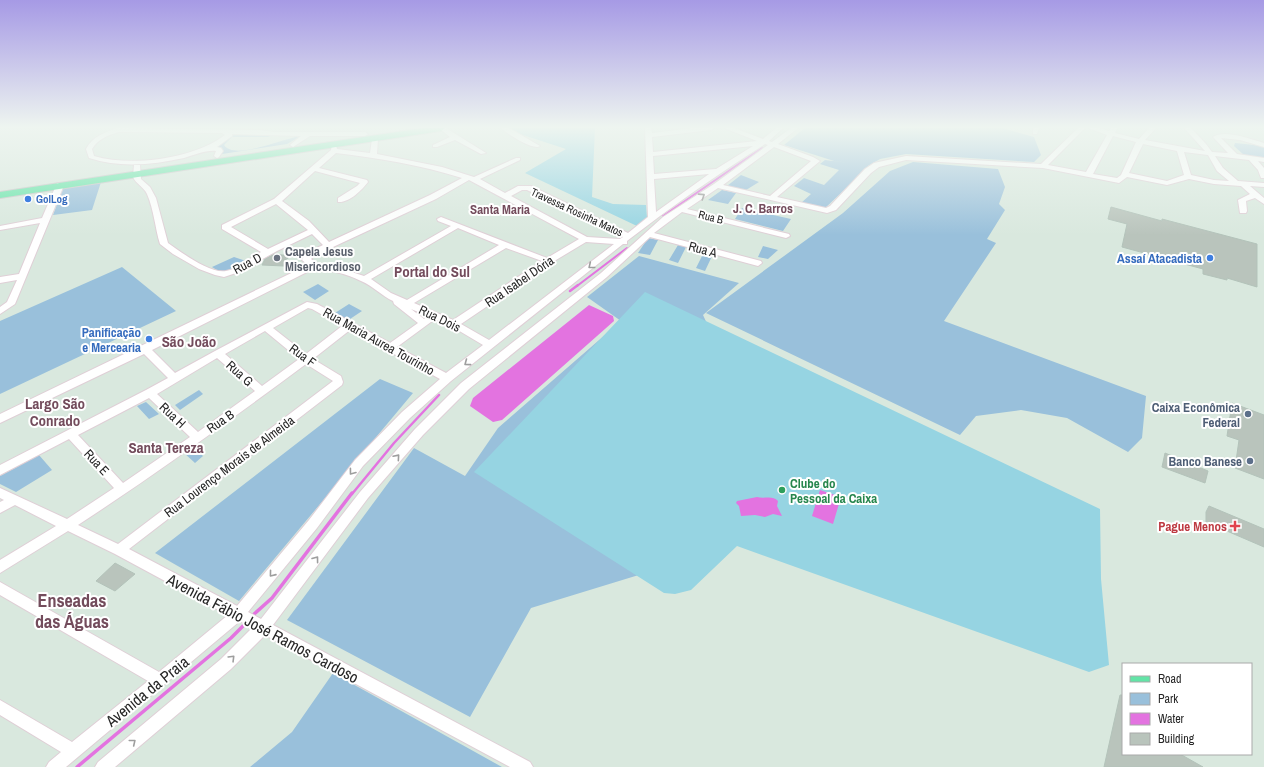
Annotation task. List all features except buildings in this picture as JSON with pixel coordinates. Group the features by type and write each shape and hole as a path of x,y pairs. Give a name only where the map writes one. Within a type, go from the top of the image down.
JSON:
{"main road":[{"path":"0,195 65,185 175,164"},
{"path":"0,187 78,176 198,164"},
{"path":"65,185 76,179 78,176"}],"street":[{"path":"267,252 225,227 276,201 320,164"},
{"path":"416,164 442,169 472,178 585,239 625,238 636,245"},
{"path":"0,419 145,349 310,262 312,254 505,164"},
{"path":"649,164 652,218"},
{"name":"Avenida da Praia","path":"54,767 241,615 359,463 447,378 625,238 729,164"},
{"path":"103,767 226,664 260,625 364,495 419,432 466,386 604,275 666,219 682,210 747,164"},
{"path":"771,199 813,164"},
{"path":"717,186 827,211 833,208 868,171 884,164"},
{"path":"1011,164 1043,166 1119,181 1125,174 1130,164"},
{"path":"1088,176 1095,164"},
{"path":"1184,164 1189,177"},
{"path":"1216,164 1220,169 1264,202"},
{"path":"1256,164 1261,169 1264,176"},
{"path":"315,169 364,182 360,188 340,200"},
{"path":"136,171 138,181 149,190 156,206 164,244 192,261"},
{"path":"650,177 718,171"},
{"path":"1125,174 1167,183 1189,177 1214,182 1264,185"},
{"path":"3,310 11,304 46,220 65,185"},
{"name":"Travessa Rosinha Matos","path":"505,196 521,188 528,188 613,230 625,238"},
{"path":"1243,211 1242,200 1255,195"},
{"path":"276,201 295,214 329,247"},
{"name":"Rua B","path":"682,210 786,236"},
{"path":"442,219 548,261"},
{"path":"0,228 46,220"},
{"path":"365,279 426,245 458,225"},
{"name":"Rua D","path":"192,261 217,273 224,274 238,269 267,252 313,231"},
{"name":"Rua A","path":"648,234 758,263"},
{"name":"Rua Isabel Dória","path":"454,324 548,261 585,239"},
{"path":"408,303 506,245"},
{"path":"184,265 192,261"},
{"name":"Rua Dois","path":"310,262 365,279 423,323"},
{"path":"0,280 23,276"},
{"name":"Rua Dois","path":"388,295 454,324 490,345"},
{"name":"Rua Maria Aurea Tourinho","path":"267,328 304,306 314,306 447,378"},
{"path":"390,348 434,316"},
{"name":"Rua B","path":"0,567 68,526 123,490 262,392 349,326"},
{"path":"0,470 150,393 218,353 267,328"},
{"name":"Rua F","path":"267,328 306,359 337,379 338,382"},
{"path":"145,349 175,379"},
{"name":"Rua G","path":"218,353 262,392"},
{"name":"Rua Lourenço Morais de Almeida","path":"119,550 338,382"},
{"name":"Rua H","path":"150,393 197,437"},
{"name":"Rua E","path":"71,434 123,490"},
{"name":"Avenida Fábio José Ramos Cardoso","path":"0,493 119,550 525,767"},
{"path":"0,508 14,500"},
{"path":"0,588 160,680"},
{"path":"0,708 72,751"}],"green space":[{"path":"820,164 872,164 824,209 801,203 811,194 794,186 804,178 824,185 839,170"},
{"path":"908,164 935,164 998,169 1005,187 999,204 1005,210 987,239 996,243 944,321 1146,396 1142,438 1128,452 1067,418 1021,410 976,416 960,435 706,313 843,213 890,171"},
{"path":"741,175 759,182 746,190 727,186"},
{"path":"101,182 92,210 53,215 63,188"},
{"path":"722,190 736,193 728,204 708,200"},
{"path":"742,208 791,219 783,231 735,219"},
{"path":"648,238 658,240 650,255 638,253"},
{"path":"678,245 686,247 678,263 669,260"},
{"path":"763,246 778,250 768,259 758,257"},
{"path":"704,252 713,254 705,271 696,268"},
{"path":"639,256 739,283 703,315 709,328 717,551 531,608 470,717 287,620 414,448 465,476 498,428 621,321 587,297"},
{"path":"234,257 246,261 224,272 220,272 212,267"},
{"path":"122,267 176,311 0,394 0,321"},
{"path":"318,284 329,291 315,300 303,292"},
{"path":"349,304 362,311 347,321 335,313"},
{"path":"380,379 413,393 239,601 155,553"},
{"path":"199,390 203,394 180,410 175,405"},
{"path":"146,402 159,414 149,419 137,406"},
{"path":"193,447 203,456 195,463 183,452"},
{"path":"39,455 52,470 16,492 0,484 0,476"},
{"path":"333,673 502,767 250,767 292,732"}],"shaded area":[{"path":"541,164 593,164 592,197 613,204 646,205 647,218 637,226 525,173"},
{"name":"Clube do Pessoal da Caixa","path":"645,292 1100,509 1101,579 1109,665 1089,672 737,546 691,590 675,594 664,593 474,472"}],"water":[{"path":"589,305 613,316 614,321 502,420 493,422 470,406 473,398"},
{"path":"820,490 841,497 833,524 812,516"},
{"path":"757,497 776,499 778,501 777,506 782,516 773,514 765,517 755,515 741,516 739,506 736,503 737,501"}],"waterway":[{"path":"663,216 739,164"},
{"path":"577,286 627,248"},
{"path":"570,291 578,285"},
{"path":"352,494 394,443 439,395"},
{"path":"252,616 272,598 352,493"},
{"path":"77,767 231,638 246,623"}],"place":[{"name":"GolLog","path":"28,199"},
{"name":"Capela Jesus Misericordioso","path":"277,258"},
{"name":"Assaí Atacadista","path":"1210,258"},
{"name":"Panificação e Mercearia","path":"149,339"},
{"name":"Caixa Econômica Federal","path":"1248,414"},
{"name":"Banco Banese","path":"1250,461"},
{"name":"Clube do Pessoal da Caixa","path":"782,490"},
{"name":"Pague Menos","path":"1235,526"}],"district":[{"name":"J. C. Barros","path":"763,208"},
{"name":"Santa Maria","path":"500,209"},
{"name":"Portal do Sul","path":"432,272"},
{"name":"São João","path":"189,342"},
{"name":"Largo São Conrado","path":"55,412"},
{"name":"Santa Tereza","path":"166,448"},
{"name":"Enseadas das Águas","path":"72,611"}]}
